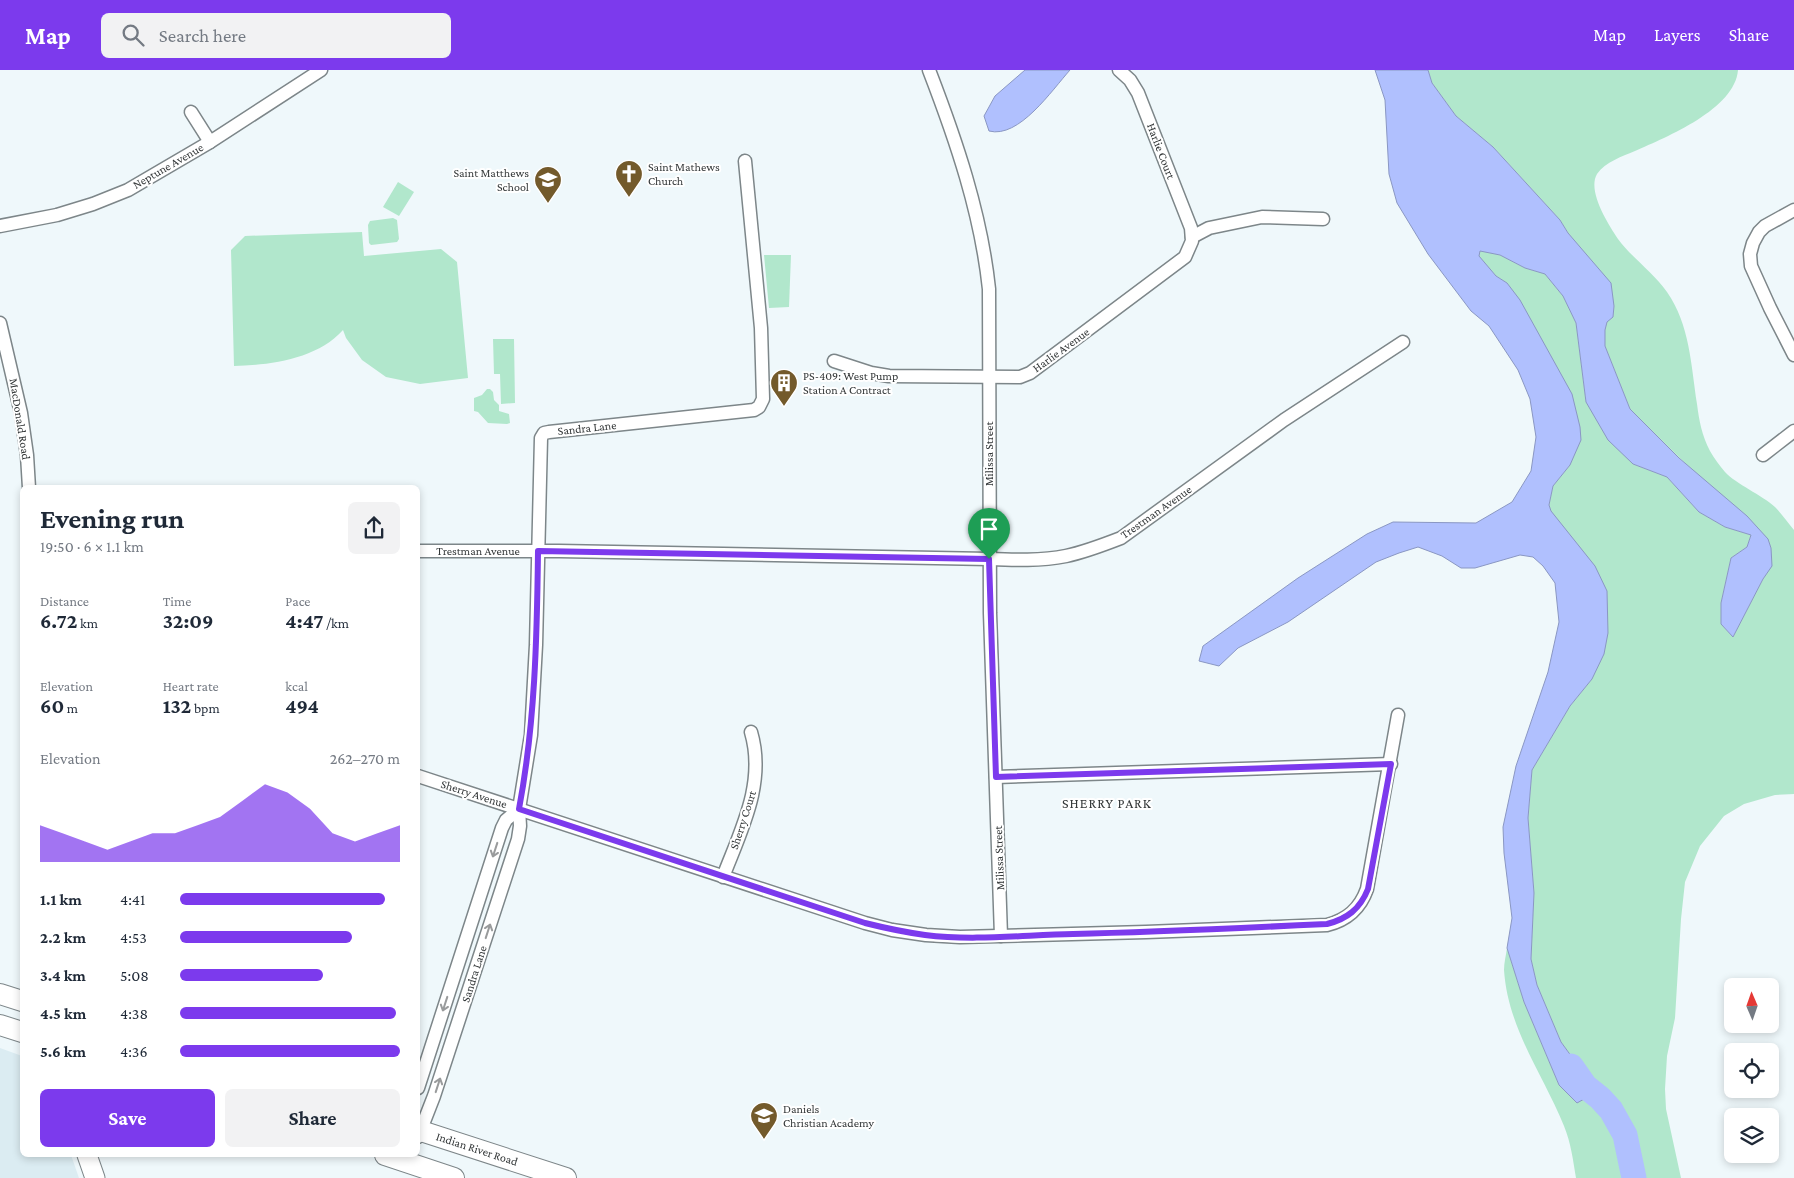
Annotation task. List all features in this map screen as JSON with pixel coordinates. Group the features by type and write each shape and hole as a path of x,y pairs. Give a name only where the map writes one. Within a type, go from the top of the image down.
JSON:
{"main road":[{"path":"0,994 20,1000"},
{"path":"0,1025 20,1031"},
{"name":"Indian River Road","path":"420,1133 566,1178"},
{"path":"399,1157 454,1178"}],"street":[{"name":"Neptune Avenue","path":"0,226 56,215 128,190 210,142 321,70"},
{"name":"Milissa Street","path":"929,70 960,158 978,219 989,289 989,559 1001,936"},
{"name":"Harlie Court","path":"1119,70 1130,80 1138,93 1191,228 1192,237"},
{"path":"191,112 210,142"},
{"name":"Sandra Lane","path":"420,1130 518,839 520,826 519,809 531,735 536,645 541,438 544,433 754,410 759,407 763,399 760,328 745,161"},
{"path":"1791,211 1765,226 1759,232 1750,254 1751,266 1794,355"},
{"path":"1192,237 1210,228 1262,217 1323,219"},
{"name":"Harlie Avenue","path":"834,361 871,373 889,376 1020,377 1030,373 1185,257 1190,248 1192,237"},
{"name":"MacDonald Road","path":"0,323 21,413 29,485"},
{"name":"Trestman Avenue","path":"420,551 538,551 1034,560 1065,556 1091,550 1121,538 1284,420 1403,342"},
{"path":"1763,455 1794,431"},
{"name":"Sherry Avenue","path":"420,777 865,923 892,930 934,936 1001,936 1327,924 1339,922 1355,910 1368,889 1398,715"},
{"name":"Sherry Court","path":"724,877 750,805 755,785 756,764 751,732"},
{"path":"996,777 1391,764"},
{"name":"Sandra Lane","path":"420,1082 502,828 506,820 519,809"},
{"path":"88,1157 95,1178"}],"shaded area":[{"path":"0,1048 20,1055 20,1157 72,1157 79,1178 0,1178"}],"green space":[{"path":"1428,70 1738,70 1734,84 1713,109 1681,130 1609,163 1600,170 1595,181 1595,189 1600,207 1614,233 1667,292 1681,318 1691,360 1700,422 1710,451 1725,472 1775,507 1794,530 1794,794 1775,795 1744,804 1724,816 1700,846 1685,882 1675,1018 1667,1056 1665,1089 1666,1109 1681,1178 1576,1178 1572,1152 1566,1132 1556,1107 1519,1032 1507,992 1504,970 1507,948 1524,1002 1559,1085 1593,1086 1561,1042 1537,985 1531,959 1534,893 1528,818 1532,770 1570,706 1592,679 1549,505 1553,486 1570,465 1507,283 1496,276 1478,256 1480,250 1500,255 1525,268 1545,274 1563,296 1576,323 1586,402 1633,464 1667,477 1699,512 1725,527 1751,535 1747,547 1731,558 1721,603 1721,624 1733,637 1771,566 1771,548 1630,409 1605,346 1607,321 1613,317 1614,306 1560,220 1493,147 1456,116 1432,83"},
{"path":"398,182 414,192 399,216 383,207"},
{"path":"393,218 397,220 399,239 397,242 371,245 369,243 368,225 370,221"},
{"path":"362,232 364,256 441,249 457,262 468,378 420,384 386,377 362,360 346,338 343,330 320,348 307,354 278,362 234,366 231,250 245,236"},
{"path":"764,255 791,255 789,307 769,308"},
{"path":"493,339 514,339 515,403 501,404 500,374 494,374"},
{"path":"487,389 493,392 494,400 499,405 499,411 509,414 510,423 488,423 478,412 474,411 474,398 482,395"}],"water":[{"path":"1025,70 1070,70 1034,111 1023,120 1012,128 989,131 984,116 995,96"},
{"path":"1375,70 1428,70 1432,83 1456,116 1493,147 1560,220 1568,233 1611,283 1614,306 1613,317 1607,322 1605,346 1630,409 1679,458 1747,516 1768,539 1771,548 1772,566 1763,579 1733,637 1721,624 1721,603 1731,558 1747,547 1751,535 1725,527 1699,512 1667,477 1633,464 1608,440 1586,402 1576,323 1563,296 1545,274 1525,268 1500,255 1480,251 1479,256 1496,276 1507,283 1520,300 1572,394 1580,427 1581,440 1570,465 1553,486 1549,505 1551,511 1595,566 1607,591 1608,633 1604,654 1592,679 1570,706 1532,770 1528,818 1534,893 1531,959 1537,985 1561,1042 1593,1086 1593,1094 1577,1103 1559,1085 1524,1002 1507,948 1512,918 1504,853 1503,827 1516,766 1548,672 1559,622 1555,583 1543,566 1533,557 1520,555 1475,568 1461,568 1442,556 1418,547 1376,562 1288,622 1238,648 1219,666 1199,661 1203,646 1298,578 1367,534 1393,522 1476,523 1512,502 1531,471 1536,437 1530,399 1518,370 1489,326 1471,311 1428,254 1397,203 1389,174 1385,100"}],"waterway":[{"path":"1571,1066 1585,1086 1611,1110 1625,1135 1634,1178"}],"place":[{"name":"Saint Mathews Church","path":"629,198"},
{"name":"Saint Matthews School","path":"548,204"},
{"name":"PS-409: West Pump Station A Contract","path":"784,407"},
{"name":"Daniels Christian Academy","path":"764,1140"}],"district":[{"name":"SHERRY PARK","path":"1107,803"}],"route":[{"path":"538,551 989,559 996,777 1391,764 1368,889 1355,910 1339,922 1327,924 1001,936 960,937 926,935 892,930 865,923 519,809 531,735 536,645 538,551"}]}
